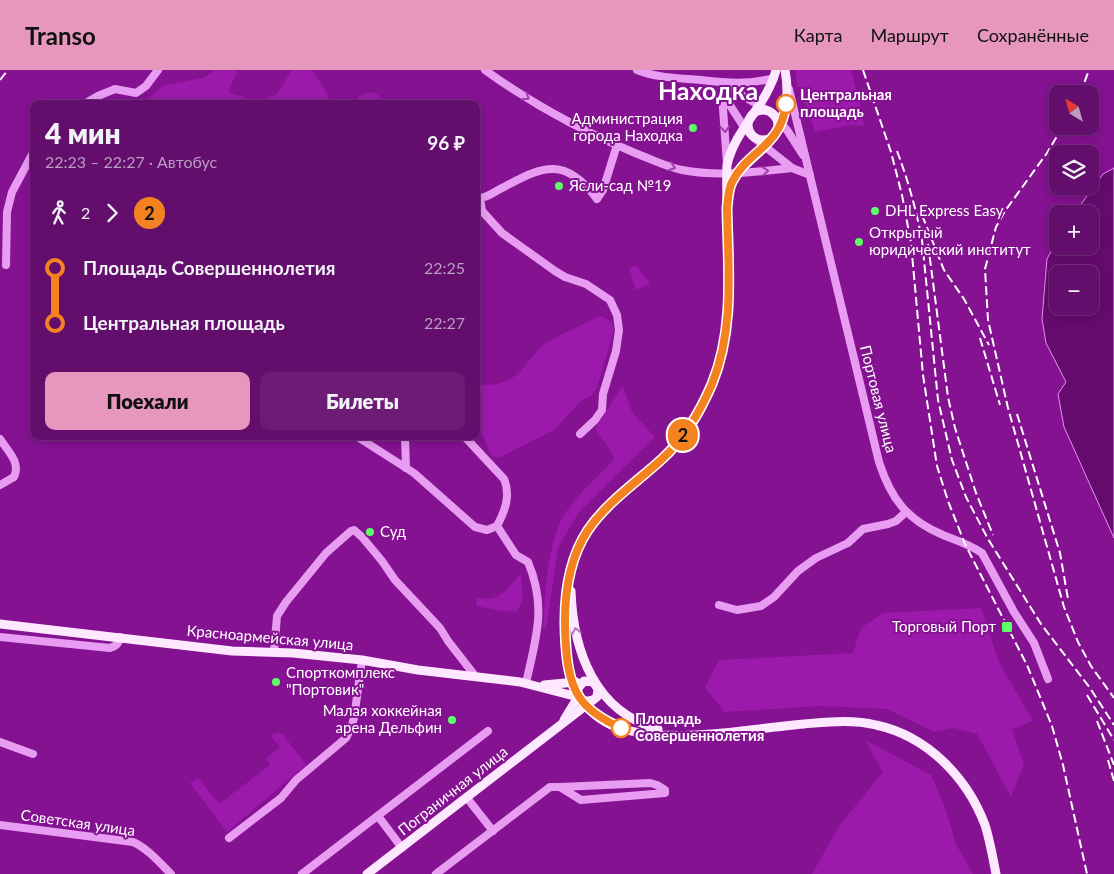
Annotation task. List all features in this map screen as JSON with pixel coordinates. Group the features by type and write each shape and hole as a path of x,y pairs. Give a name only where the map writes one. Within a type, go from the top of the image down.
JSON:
{"main road":[{"path":"727,208 732,183 738,174 775,135 782,124 786,104 785,71"},
{"path":"775,74 752,116 748,124 753,137 762,141 775,135 778,127 773,114 764,110 755,112 752,116 744,127 732,149 727,169 728,316 722,352 711,385 695,419 676,444 598,517 578,549 572,566 568,589 564,631 567,662 572,682 582,701 589,703 603,720 621,728 655,733 686,734 827,722 856,722 895,730 928,748 941,758 963,784 986,828 996,874"},
{"path":"572,566 575,626 585,661 598,694 589,703"},
{"name":"Красноармейская улица","path":"0,624 232,651 274,652 362,660 418,670 526,683 578,696"},
{"path":"578,696 578,688 584,681 589,681 596,686 612,705 634,720 657,729 686,734"},
{"name":"Красноармейская улица","path":"536,685 584,681"},
{"name":"Пограничная улица","path":"555,730 567,715 578,696"},
{"name":"Пограничная улица","path":"367,874 589,703"}],"street":[{"path":"91,100 115,89 136,93 146,86 158,70"},
{"path":"485,70 548,111 617,146 681,170 727,169 738,174 792,168"},
{"path":"636,70 672,78 722,83 749,82 775,74"},
{"name":"Портовая улица","path":"785,71 879,462 891,492 906,512"},
{"path":"722,83 727,169"},
{"path":"722,83 773,114 806,160"},
{"path":"722,94 753,137 792,168 810,175"},
{"path":"580,434 595,420 602,410 603,394 616,351 619,330 617,315 610,300 586,284 565,277 555,271 510,239 482,211 480,198 487,197 504,186 529,175 547,168 554,168 562,169 579,179 597,199 603,190 617,146"},
{"path":"6,265 6,212 12,192 30,158"},
{"path":"0,440 14,459 17,468 14,477 0,486"},
{"path":"362,440 414,473 474,527 487,530 497,526 504,512 508,493 504,479 468,440"},
{"path":"405,440 406,468"},
{"path":"719,605 737,610 761,606 774,597 798,572 816,558 848,543 863,529 896,521 906,512 939,533 977,549 982,553 1014,612 1034,643 1048,679"},
{"path":"497,526 516,555 528,562 537,589 539,628 526,683"},
{"path":"274,652 277,616 286,602 326,553 354,530 382,561 395,580 440,628 476,677"},
{"path":"0,637 110,648 120,642 120,637"},
{"path":"229,838 281,798 296,780 346,738 354,718 362,660"},
{"path":"302,874 488,731"},
{"path":"0,742 33,754"},
{"path":"436,874 550,787 650,783 662,787 665,793 581,800 560,787"},
{"path":"468,798 493,831"},
{"path":"378,816 402,848"},
{"name":"Советская улица","path":"0,825 132,842 138,844 159,861 171,874"}],"shaded area":[{"path":"215,70 235,70 237,72 228,92 254,100 146,100 164,85 203,78"},
{"path":"292,70 313,70 326,91 329,100 260,100 277,94"},
{"path":"795,70 851,70 864,126 849,125 815,132 807,106 801,101 803,100 801,87 797,87"},
{"path":"371,92 379,95 382,100 356,100 359,96"},
{"path":"1114,168 1114,538 1064,427 1058,394 1066,382 1046,343 1042,319 1047,259 1049,255 1099,255 1099,205 1081,205 1088,195 1099,195 1099,180 1103,174"},
{"path":"636,265 650,284 636,290 629,268"},
{"path":"600,316 606,318 612,324 614,330 597,387 591,396 581,401 554,430 500,457 493,457 480,432 480,385 493,385 512,378 538,350 551,340"},
{"path":"623,386 632,412 655,437 579,512 558,548 546,630 543,626 546,587 555,535 570,506 615,458 595,428"},
{"path":"521,574 523,598 517,612 476,606 477,597 485,599 497,596 507,589"},
{"path":"981,608 999,662 1033,721 1012,729 1024,764 1011,797 977,734 954,728 934,732 887,709 821,706 724,712 705,687 719,660 853,653 861,628 883,613"},
{"path":"282,733 306,765 227,832 190,783 198,778 219,804 270,765 266,758 280,747 270,735"},
{"path":"865,740 931,775 945,807 956,844 973,874 812,874 839,826 883,772"}],"railway":[{"path":"0,80 8,70"},
{"path":"863,70 891,152 902,195 911,243 923,375 937,466 965,544 1027,665 1052,726 1063,765 1087,874"},
{"path":"1083,85 1089,70"},
{"path":"1058,135 996,227 985,269 988,320 1008,408 1064,607 1078,642 1091,666 1114,698"},
{"path":"897,151 905,173 922,240 938,400 952,460 966,497 988,539 1041,624 1090,688 1114,725"},
{"path":"922,215 944,270 964,299 989,345"},
{"path":"928,244 948,397 955,428 976,493 993,535"},
{"path":"980,338 1000,405"},
{"path":"1017,414 1060,553 1068,599"},
{"path":"1087,695 1114,740"},
{"path":"1097,721 1114,765"},
{"path":"1108,760 1114,781"}],"bus line":[{"name":"2","path":"621,728 603,720 586,706 574,689 568,670 564,631 565,609 572,566 578,549 598,517 676,444 695,419 711,385 718,369 728,316 727,208 729,192 738,174 779,129 784,117 786,104"}],"place":[{"name":"Центральная площадь","path":"786,104"},
{"name":"Администрация города Находка","path":"693,128"},
{"name":"Ясли-сад №19","path":"559,186"},
{"name":"DHL Express Easy","path":"875,211"},
{"name":"Открытый юридический институт","path":"859,242"},
{"name":"Суд","path":"370,532"},
{"name":"Торговый Порт","path":"1007,627"},
{"name":"Спорткомплекс \"Портовик\"","path":"276,682"},
{"name":"Малая хоккейная арена Дельфин","path":"452,720"},
{"name":"Площадь Совершеннолетия","path":"621,728"}],"district":[{"name":"Находка","path":"708,91"}]}
